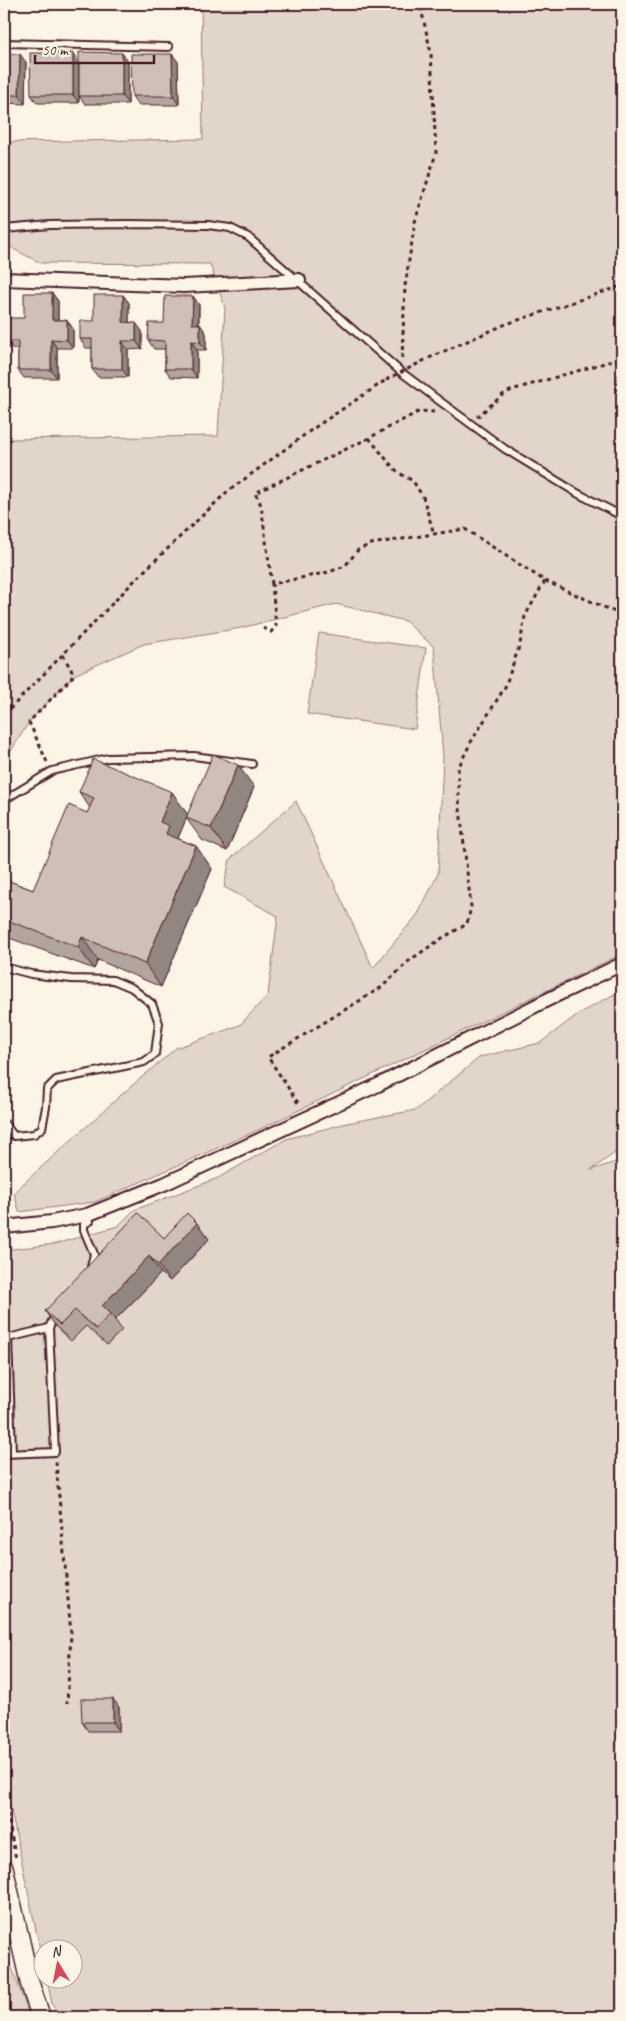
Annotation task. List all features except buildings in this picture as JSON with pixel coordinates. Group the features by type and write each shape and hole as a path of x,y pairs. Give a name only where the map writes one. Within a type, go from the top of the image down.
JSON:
{"main road":[{"path":"4,1869 30,1984 41,2017"}],"street":[{"path":"4,279 184,286 299,280"},
{"path":"4,1227 52,1222 88,1215 164,1184 378,1085 622,964"}],"lane":[{"path":"4,43 169,47"},
{"path":"4,229 50,225 128,224 208,225 230,228 248,237 401,372 505,449 577,494 622,516"},
{"path":"4,800 52,771 108,758 194,756 252,764"},
{"path":"4,967 31,974 70,979 113,980 132,988 152,1004 159,1023 155,1054 144,1062 56,1080 47,1089 42,1128 34,1134 14,1136 4,1123"},
{"path":"86,1274 91,1268 94,1254 84,1230 84,1224 90,1221 88,1215"},
{"path":"4,1454 55,1452 49,1328 60,1304"},
{"path":"12,1454 6,1339 49,1328"}],"path":[{"path":"401,372 405,286 415,222 436,153 431,53 420,4"},
{"path":"4,715 140,575 227,492 314,428 386,380 429,358 506,324 622,286"},
{"path":"470,422 510,391 622,358"},
{"path":"263,628 271,632 276,626 261,505 255,493 420,411 432,410 439,414"},
{"path":"369,438 398,473 413,481 423,496 434,534"},
{"path":"272,584 329,572 345,566 358,550 371,544 465,529 545,581 622,615"},
{"path":"307,1117 268,1057 382,988 410,960 467,924 471,907 459,800 458,768 471,742 505,687 520,644 525,616 545,581"},
{"path":"52,771 29,722 74,675 63,655"},
{"path":"55,1452 71,1634 67,1703"}],"shaded area":[{"path":"201,4 622,4 622,954 256,1131 95,1202 19,1212 14,1192 120,1096 176,1048 240,1025 268,995 278,916 224,887 230,859 296,801 373,968 418,914 438,874 443,756 434,647 405,621 336,604 241,628 144,644 74,675 29,722 4,762 4,441 11,439 218,436 225,308 210,264 41,263 15,250 4,240 4,142 203,139"},
{"path":"319,633 426,648 415,729 307,714"},
{"path":"622,990 622,1148 591,1170 622,1160 622,2017 59,2017 52,2004 49,1988 82,1988 82,1938 38,1938 4,1777 4,1250 55,1244 118,1226 134,1210 218,1178 286,1139 347,1123 416,1110 480,1057 540,1043 578,1014"},
{"path":"4,1956 12,1968 30,2017 8,2017 4,2011"}]}
